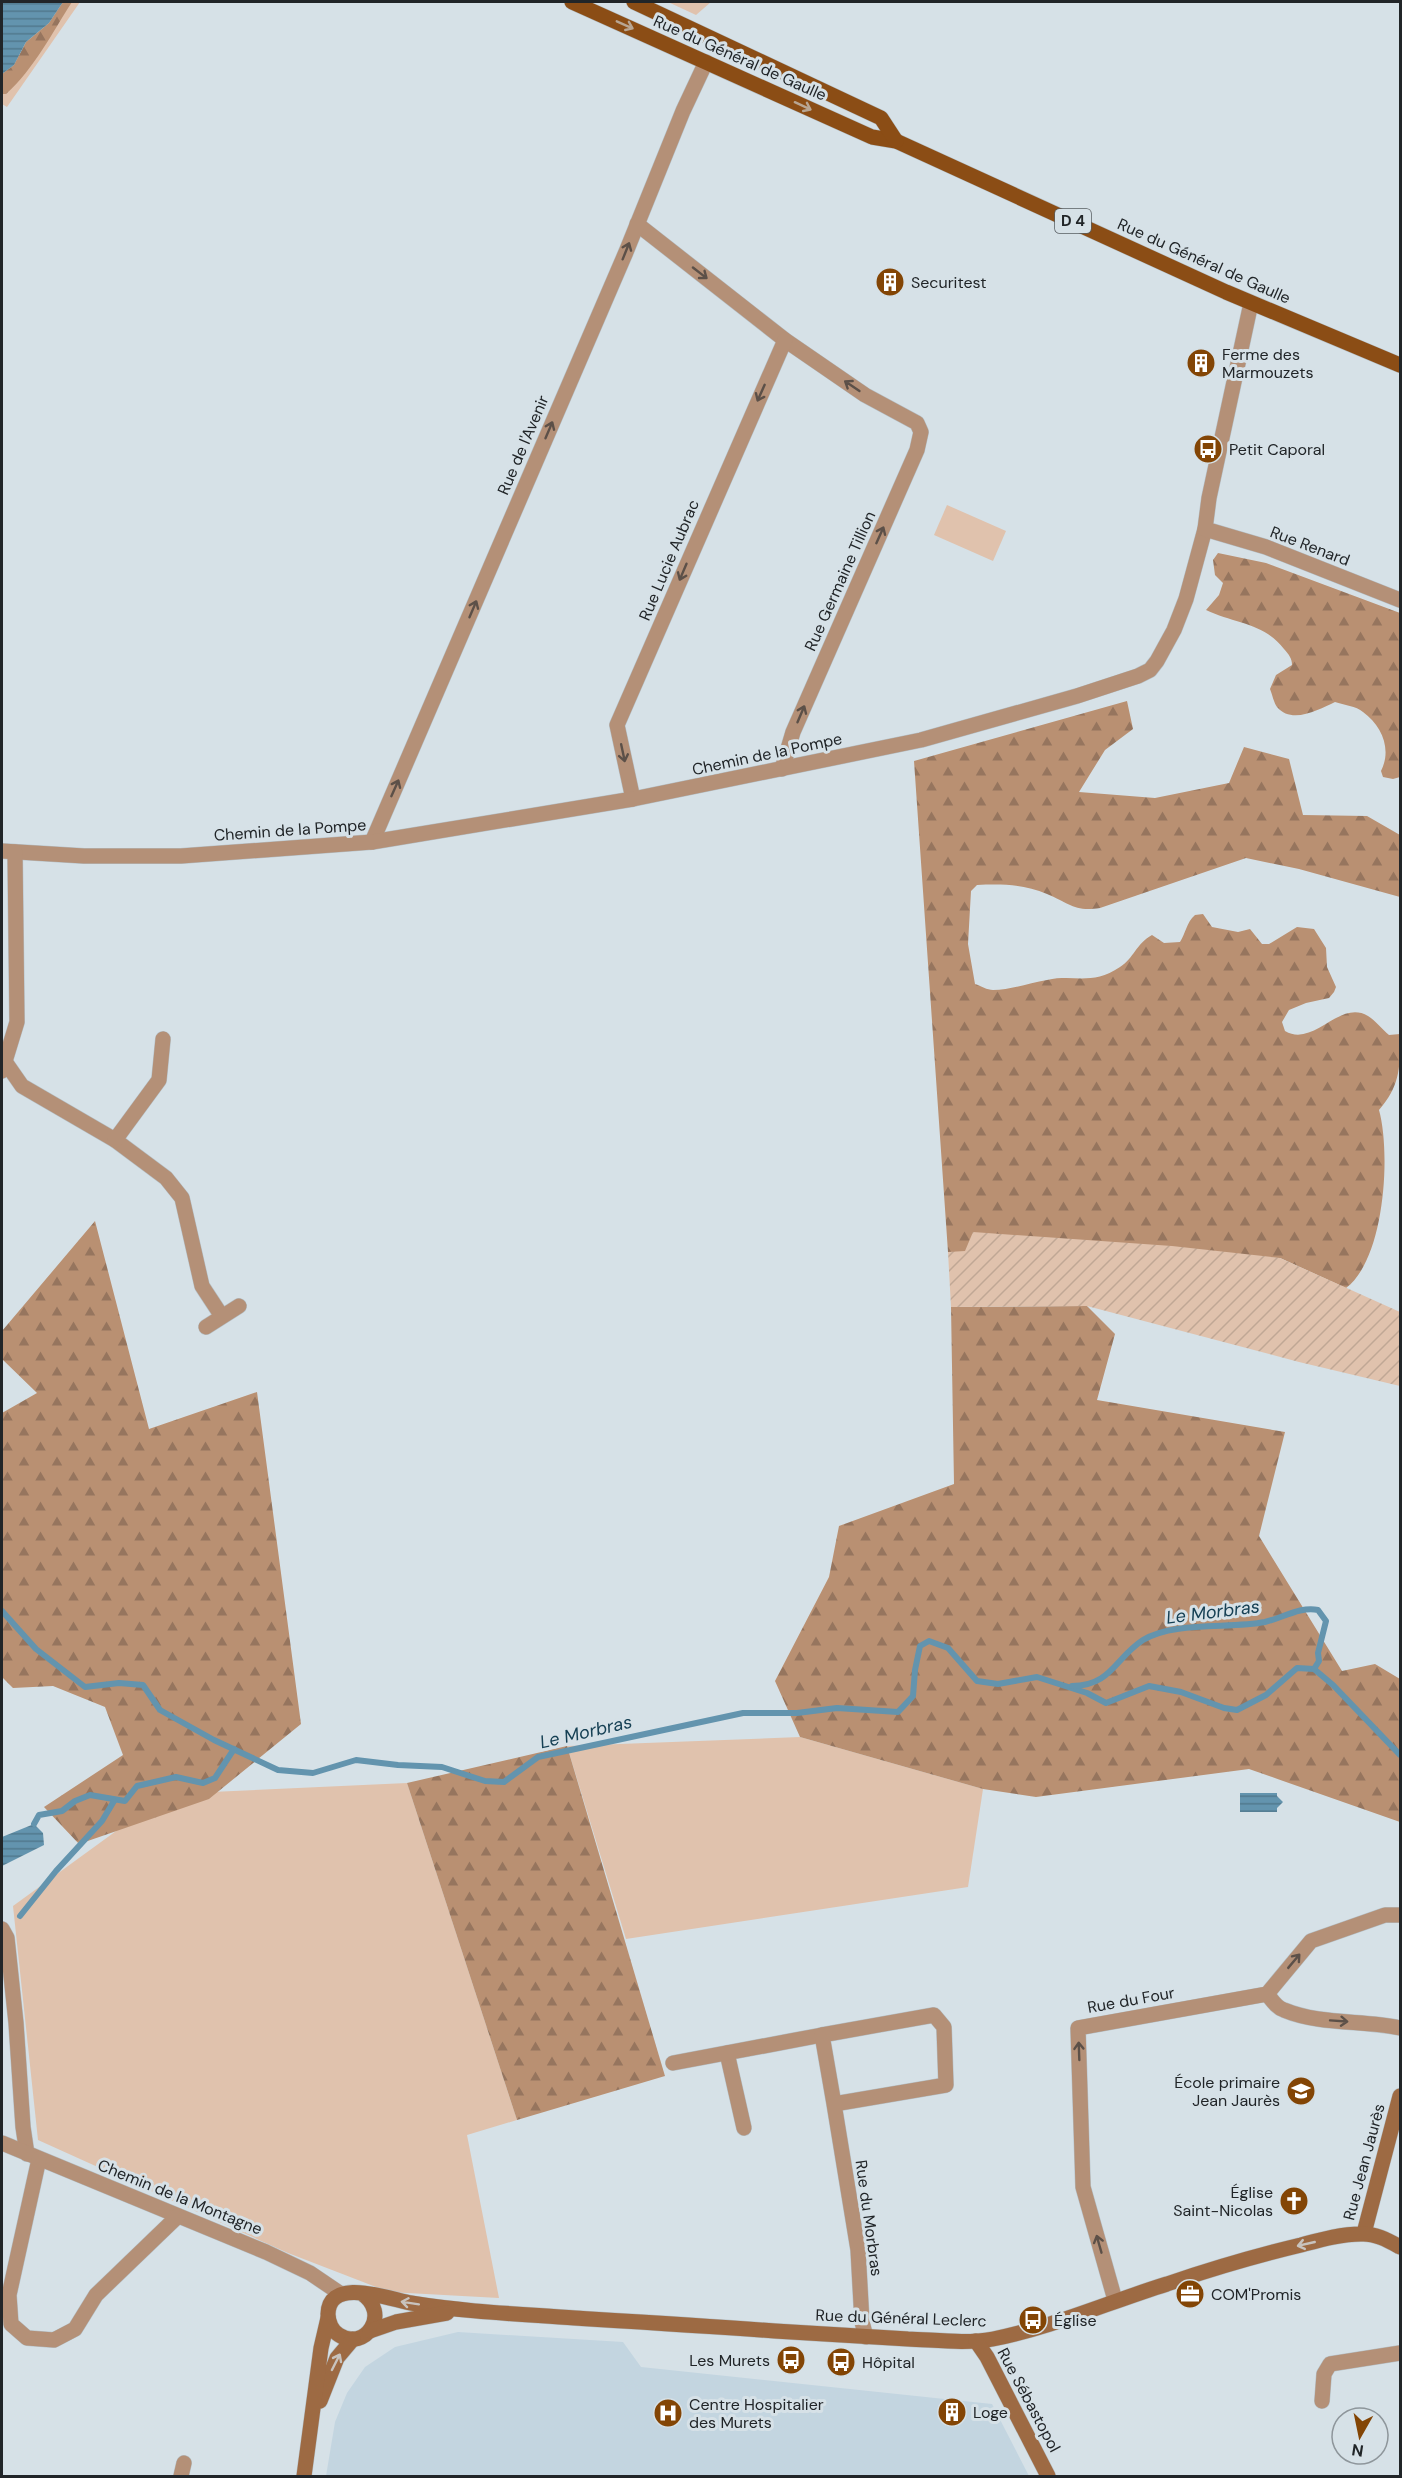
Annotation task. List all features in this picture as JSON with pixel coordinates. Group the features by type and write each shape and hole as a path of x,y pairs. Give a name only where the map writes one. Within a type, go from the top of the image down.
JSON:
{"main road":[{"name":"Rue du Général de Gaulle","path":"572,2 872,137 896,141 1251,303 1401,365"},
{"name":"Rue du Général de Gaulle","path":"634,2 881,118 896,141"},
{"name":"Rue Jean Jaurès","path":"1401,2096 1364,2233 1386,2239 1401,2247"},
{"name":"Rue du Général Leclerc","path":"361,2293 459,2310 866,2337 976,2341 1079,2316 1115,2300 1247,2258 1332,2237 1364,2233"},
{"path":"304,2476 321,2349 331,2304 340,2294 354,2291 361,2293 368,2297 375,2309 376,2317 370,2331 353,2339 334,2331 328,2318"},
{"name":"Rue du Général Leclerc","path":"370,2331 396,2322 459,2310"},
{"path":"311,2427 337,2358 353,2339"},
{"name":"Rue Sébastopol","path":"976,2341 987,2357 1048,2476"}],"street":[{"name":"Rue de l'Avenir","path":"372,842 637,224 682,111 706,62"},
{"path":"637,224 785,339"},
{"name":"Chemin de la Pompe","path":"8,851 84,856 181,856 372,842 633,799 921,740 1138,676 1150,669 1157,661 1174,630 1191,585 1205,529 1209,498 1251,303"},
{"name":"Rue Germaine Tillion","path":"782,769 806,702 917,450 921,432 917,423 865,395 785,339"},
{"name":"Rue Lucie Aubrac","path":"633,799 617,725 785,339"},
{"name":"Rue Renard","path":"1205,529 1266,547 1401,600"},
{"path":"8,851 17,1022 3,1066 22,1086 115,1140 166,1178 182,1198 202,1286 221,1315"},
{"path":"115,1140 159,1080 163,1039"},
{"path":"206,1327 221,1315 239,1306"},
{"path":"1401,1915 1385,1915 1311,1941 1267,1994 1282,2010 1324,2020 1401,2028"},
{"path":"2,1929 7,1938 23,2127 33,2156 9,2295 11,2324 27,2338 54,2340 75,2330 96,2295 178,2216"},
{"name":"Rue du Four","path":"1115,2300 1083,2187 1078,2028 1267,1994"},
{"path":"674,2063 934,2015 944,2026 946,2085 834,2104"},
{"name":"Rue du Morbras","path":"822,2035 858,2250 862,2322 866,2337"},
{"path":"727,2053 744,2127"},
{"name":"Chemin de la Montagne","path":"2,2143 266,2252 310,2272 340,2294"},
{"path":"1322,2401 1324,2374 1330,2364 1401,2353"}],"shaded area":[{"path":"63,2 80,2 7,107 2,104 2,74 49,23"},
{"path":"668,2 711,2 696,15"},
{"path":"947,505 1006,531 993,561 934,535"},
{"path":"973,1232 1172,1246 1280,1258 1400,1312 1400,1386 1087,1306 951,1307 948,1252 965,1251"},
{"path":"800,1737 983,1789 968,1887 626,1939 567,1746"},
{"path":"407,1783 517,2120 467,2135 499,2298 389,2292 288,2253 38,2140 13,1906 167,1794"},
{"name":"Centre Hospitalier des Murets","path":"458,2332 623,2342 641,2367 992,2404 1029,2476 326,2476 335,2422 347,2393 365,2367 395,2347"}],"green space":[{"path":"63,2 72,2 42,50 16,84 6,94 2,94 2,74 14,65 26,42 49,23"},
{"path":"1218,553 1266,563 1400,613 1400,777 1393,779 1383,777 1381,771 1386,754 1383,738 1375,724 1360,710 1335,702 1306,714 1290,715 1277,707 1270,689 1276,675 1292,665 1289,655 1276,640 1258,628 1206,610 1219,595 1223,583 1215,575 1213,560"},
{"path":"1127,701 1133,729 1105,750 1079,792 1155,798 1229,783 1244,747 1289,759 1303,815 1367,816 1400,835 1400,897 1299,869 1246,858 1100,908 1091,909 1072,906 1047,894 1021,886 977,885 971,891 968,944 975,984 988,989 1000,990 1057,978 1101,976 1125,963 1152,935 1164,943 1180,942 1195,915 1203,914 1212,927 1238,932 1250,929 1262,944 1269,944 1297,927 1314,929 1326,948 1327,967 1336,987 1329,998 1306,1003 1289,1010 1282,1022 1285,1031 1296,1035 1306,1033 1337,1018 1357,1012 1371,1018 1389,1035 1400,1034 1398,1075 1392,1092 1379,1110 1383,1129 1384,1178 1377,1230 1359,1274 1346,1288 1280,1258 948,1252 914,761"},
{"path":"95,1221 149,1429 257,1392 301,1724 209,1799 79,1844 44,1807 123,1755 105,1707 53,1686 13,1688 2,1677 2,1413 37,1393 2,1359 2,1331"},
{"path":"1087,1306 1115,1334 1097,1400 1285,1432 1259,1536 1342,1671 1375,1664 1400,1679 1400,1822 1249,1769 1036,1797 983,1789 800,1737 775,1681 829,1577 839,1526 954,1484 951,1307"},
{"path":"567,1746 665,2076 517,2120 407,1783"}],"water":[{"path":"3,2 63,2 49,23 26,42 14,65 2,74 2,4"},
{"path":"1240,1793 1277,1793 1283,1802 1277,1808 1277,1812 1240,1812"},
{"path":"34,1824 43,1833 44,1845 2,1866 2,1837"}],"waterway":[{"name":"Le Morbras","path":"1072,1686 1096,1681 1112,1670 1134,1647 1156,1634 1186,1628 1265,1622 1312,1609 1318,1610 1326,1621 1318,1653 1319,1661 1314,1669"},
{"name":"Le Morbras","path":"2,1611 36,1649 85,1687 119,1683 143,1685 160,1710 214,1740 278,1770 313,1773 356,1760 442,1767 485,1781 504,1782 538,1757 743,1713 797,1713 837,1708 898,1712 913,1696 920,1646 929,1641 948,1648 977,1681 998,1684 1037,1677 1087,1693 1106,1703 1149,1686 1181,1692 1224,1708 1237,1710 1266,1695 1297,1668 1314,1669 1333,1685 1400,1755"},
{"path":"34,1824 39,1815 62,1811 75,1801 90,1795 125,1801 137,1786 176,1777 203,1783 215,1778 234,1749"},
{"path":"20,1916 56,1871 102,1821 114,1801"}],"place":[{"name":"Securitest","path":"890,282"},
{"name":"Ferme des Marmouzets","path":"1201,363"},
{"name":"Petit Caporal","path":"1208,449"},
{"name":"École primaire Jean Jaurès","path":"1301,2091"},
{"name":"Église Saint-Nicolas","path":"1294,2201"},
{"name":"COM'Promis","path":"1190,2294"},
{"name":"Église","path":"1033,2320"},
{"name":"Les Murets","path":"791,2360"},
{"name":"Hôpital","path":"841,2362"},
{"name":"Loge","path":"952,2412"},
{"name":"Centre Hospitalier des Murets","path":"668,2413"}]}
